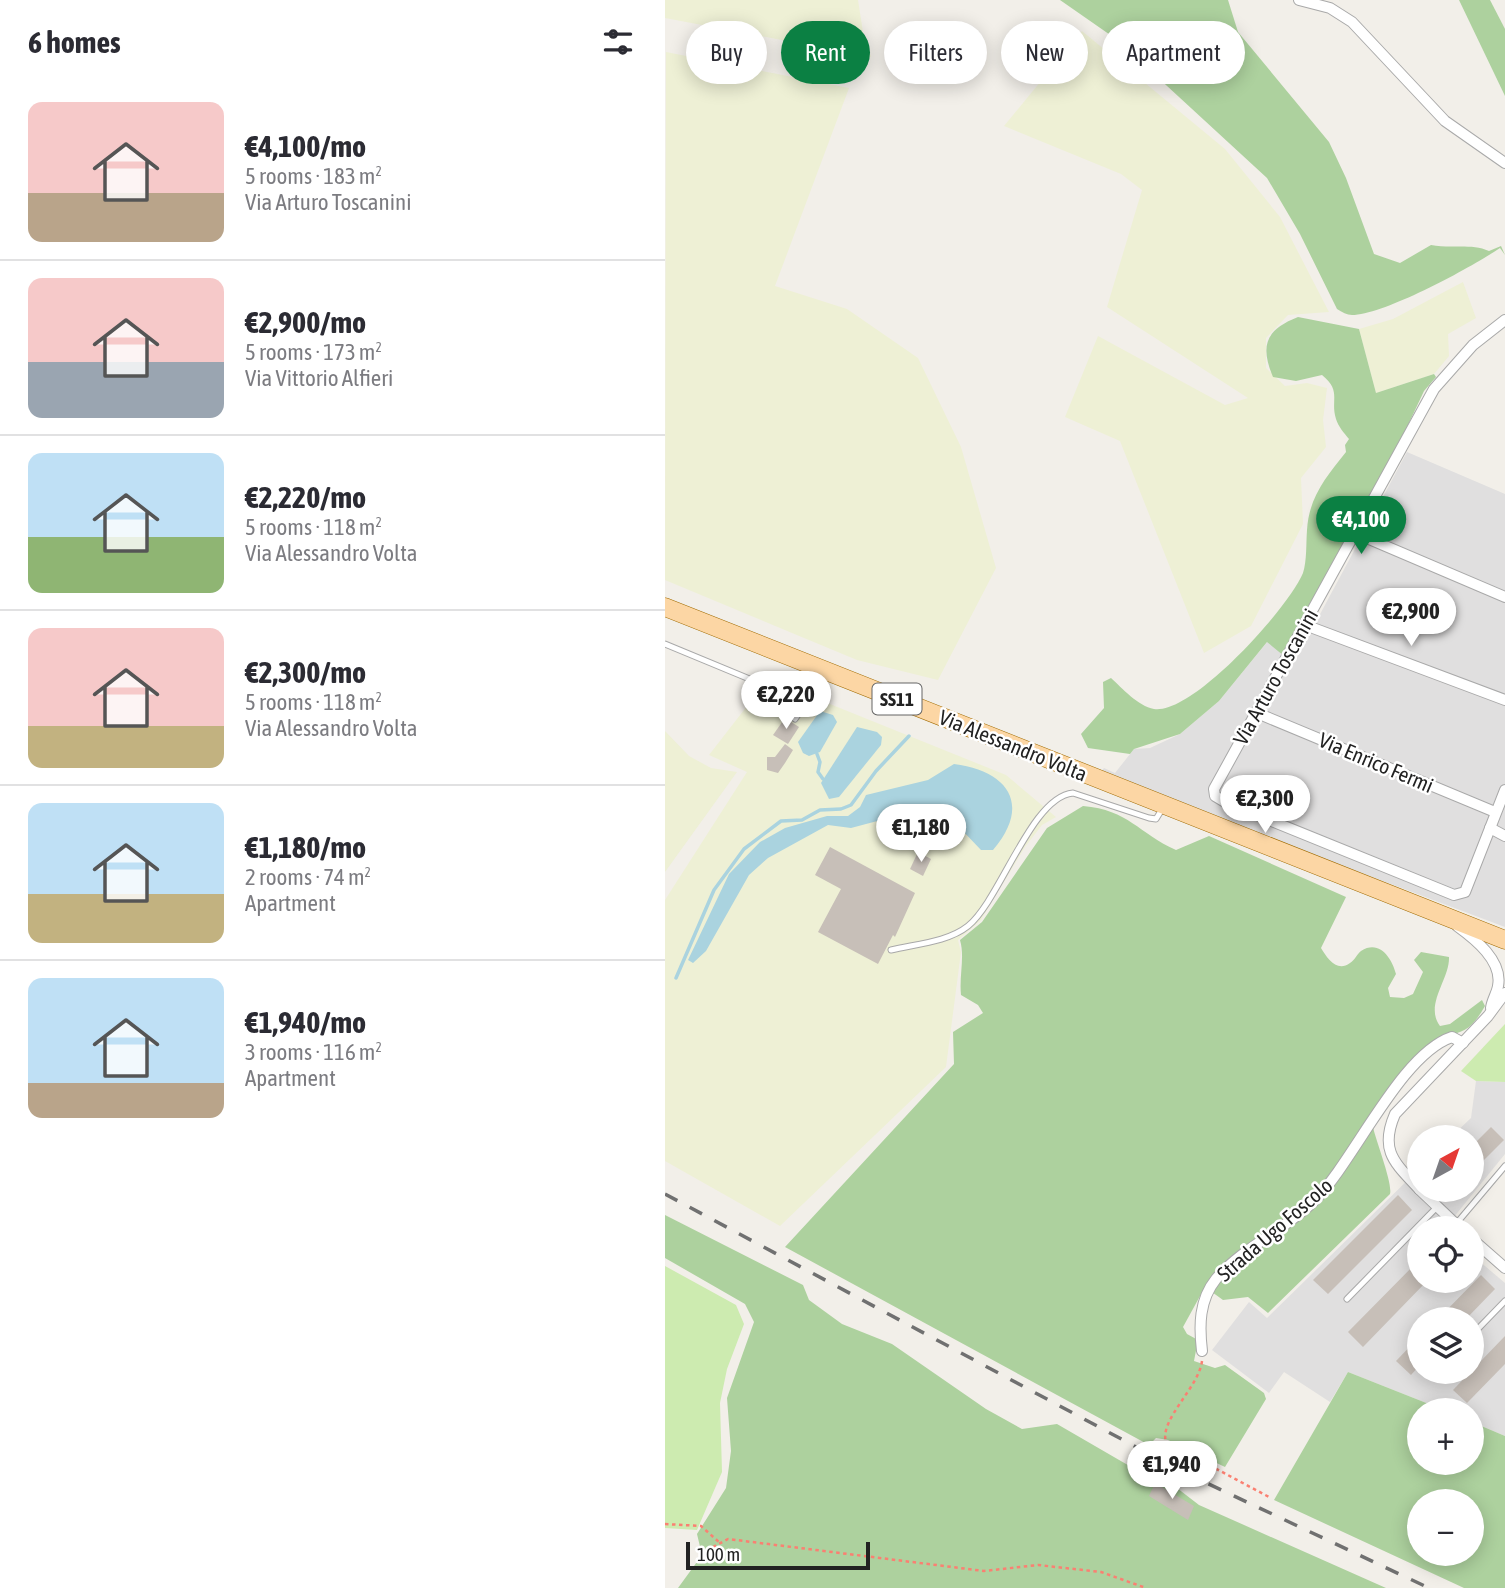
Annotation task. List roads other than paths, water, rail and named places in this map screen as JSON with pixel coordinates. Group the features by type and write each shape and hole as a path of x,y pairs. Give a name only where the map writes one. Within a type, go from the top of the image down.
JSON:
{"main road":[{"name":"Via Alessandro Volta","path":"665,607 1505,940"}],"street":[{"path":"1299,0 1329,8 1352,22 1445,121 1505,163"},
{"name":"Via Arturo Toscanini","path":"1331,845 1215,796 1217,782 1434,389 1473,345 1505,320"},
{"path":"1355,533 1505,597"},
{"path":"1305,625 1505,700"},
{"name":"Via Enrico Fermi","path":"1257,713 1495,813"},
{"path":"1322,868 1331,845 1454,895 1465,892 1505,790"},
{"path":"1490,828 1505,836"},
{"path":"1434,912 1480,946 1502,968 1488,1016"},
{"path":"1407,1175 1392,1158 1387,1143 1388,1130 1395,1114 1488,1016 1505,993"},
{"path":"1488,1016 1505,1002"},
{"name":"Strada Ugo Foscolo","path":"1202,1351 1199,1326 1203,1303 1215,1279 1314,1201 1340,1172 1416,1063 1443,1040 1452,1037 1463,1043"},
{"path":"1432,1202 1447,1216"},
{"path":"1484,1250 1505,1268"}],"lane":[{"path":"665,645 800,700 804,706 795,719"},
{"path":"891,950 952,936 977,918 1016,851 1047,809 1063,794 1073,793 1156,819 1164,806"},
{"path":"1466,1216 1505,1166"},
{"path":"1347,1299 1437,1207"},
{"path":"1484,1323 1505,1301"}],"water":[{"path":"820,711 833,715 837,722 820,752 809,756 803,753 798,742"},
{"path":"857,727 877,732 882,737 881,745 839,797 829,799 821,783"},
{"path":"954,764 988,774 1008,792 1012,804 1011,818 1005,833 993,850 981,850 960,828 917,815 896,816 851,828 828,825 768,858 749,875 706,951 693,963 688,960 729,874 760,842 785,828 827,816 848,816 860,807 866,795 928,780"}],"waterway":[{"path":"676,978 714,890 744,849 781,821 802,820 820,810 841,809 851,805 876,771 909,736"},
{"path":"817,754 820,762 818,772 823,779"}],"railway":[{"path":"665,1194 1179,1470 1429,1588"}]}
